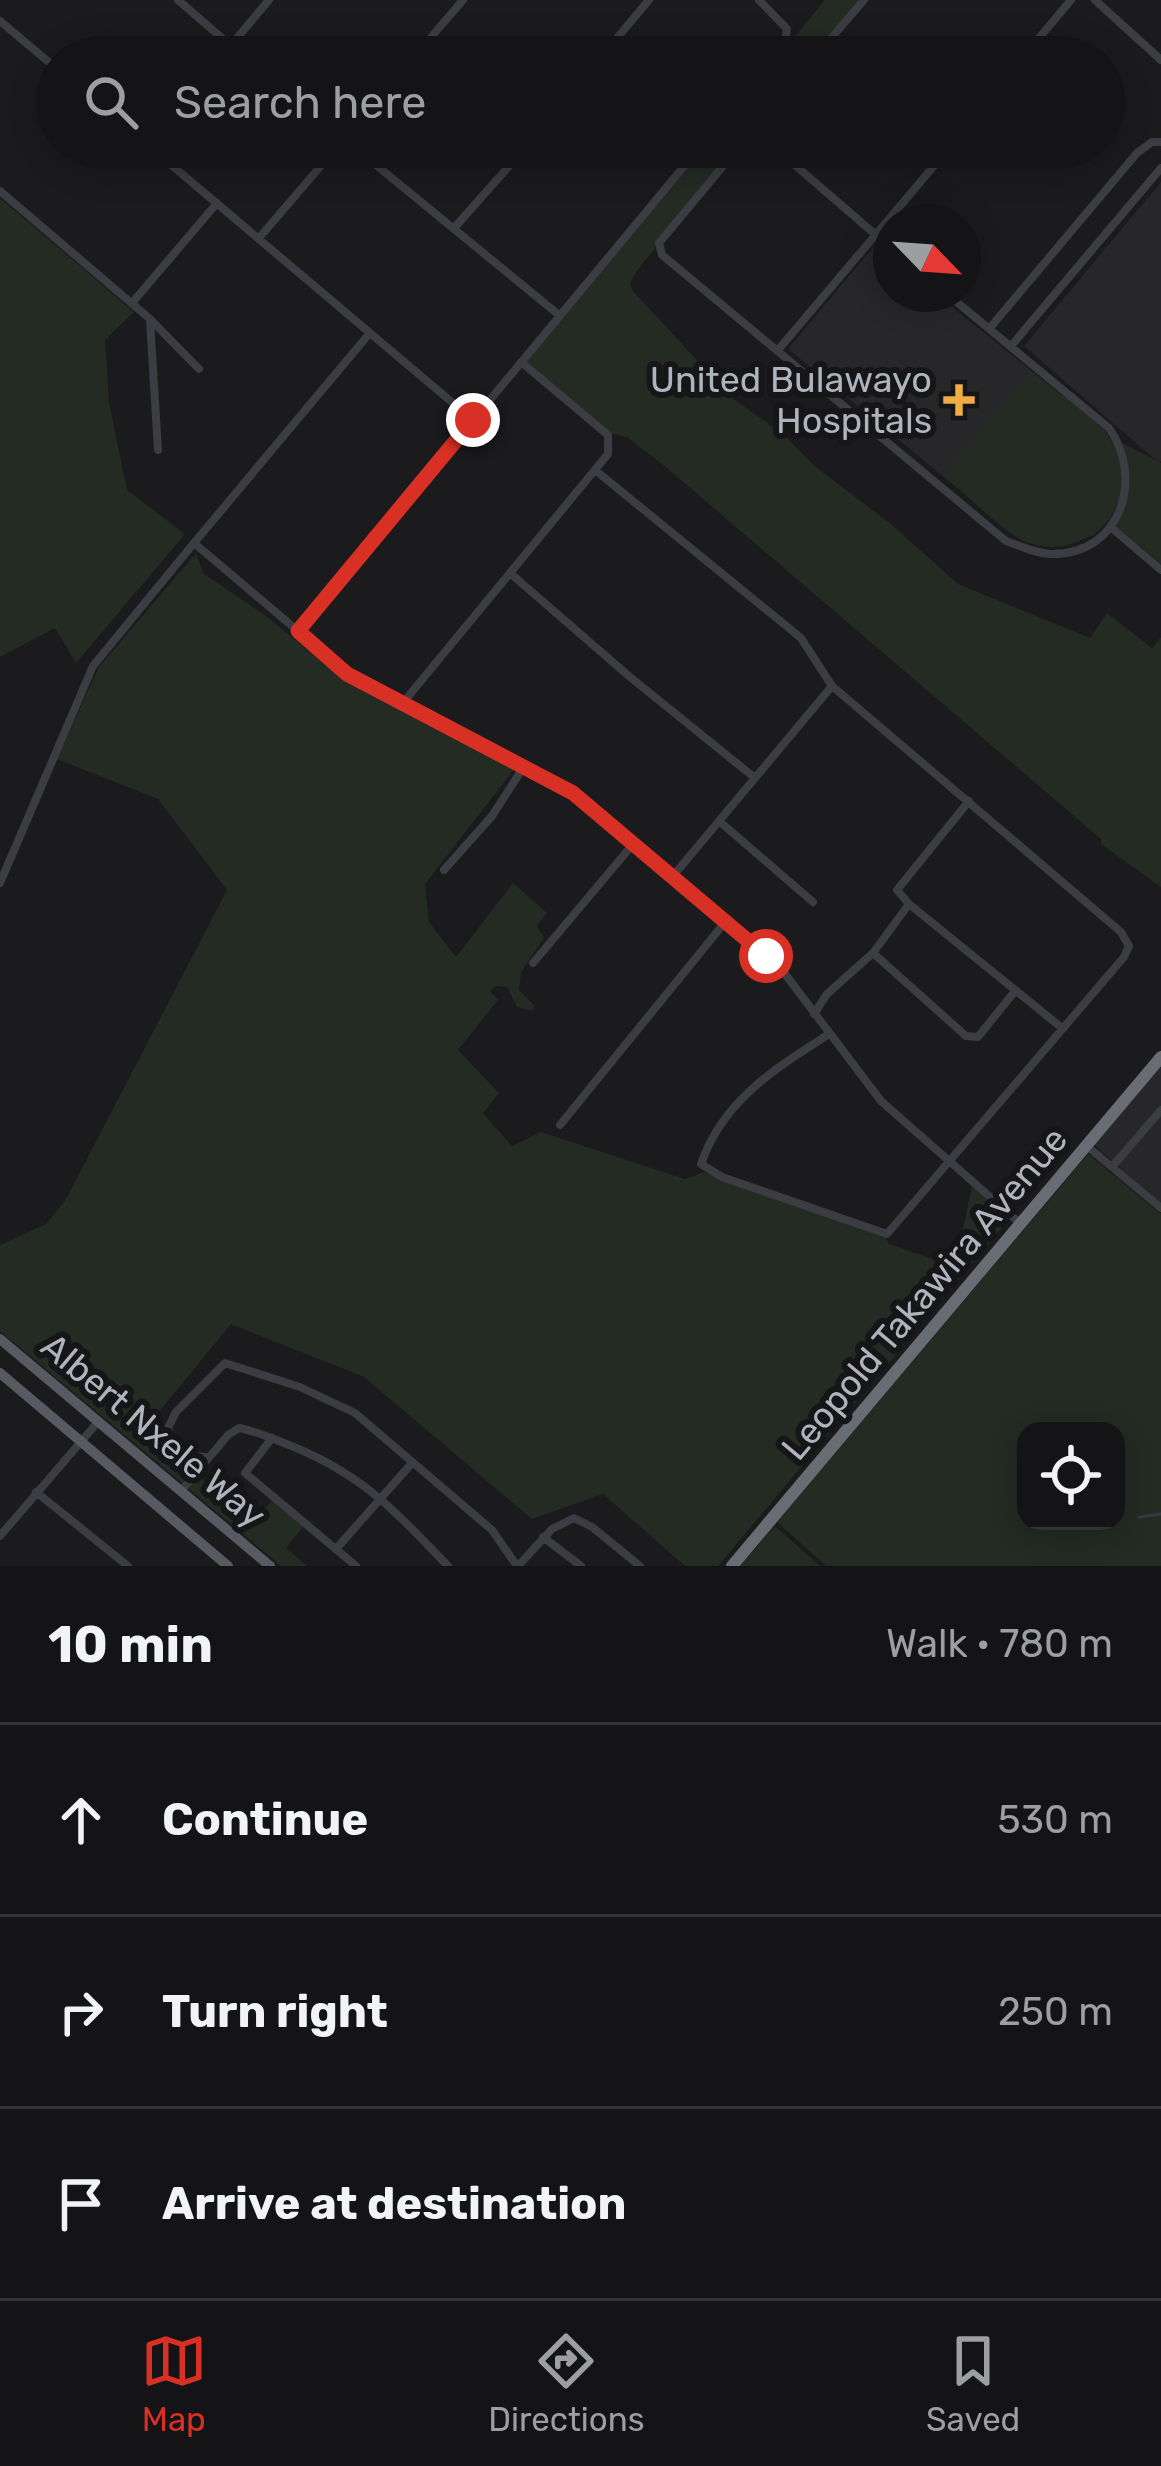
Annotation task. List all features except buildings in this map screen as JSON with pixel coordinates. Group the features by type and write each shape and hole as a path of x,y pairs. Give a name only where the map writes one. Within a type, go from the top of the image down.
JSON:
{"highway":[{"name":"Leopold Takawira Avenue","path":"732,1566 1161,1058"}],"main road":[{"name":"Albert Nxele Way","path":"0,1339 271,1566"},
{"name":"Albert Nxele Way","path":"0,1372 228,1566"}],"street":[{"path":"178,0 220,36"},
{"path":"238,36 269,0"},
{"path":"433,36 463,0"},
{"path":"619,36 649,0"},
{"path":"759,0 787,29 786,36"},
{"path":"833,36 864,0"},
{"path":"1041,36 1071,0"},
{"path":"1095,0 1161,59"},
{"path":"0,22 36,52"},
{"path":"1125,167 1152,142 1161,142"},
{"path":"1010,346 1161,167"},
{"path":"175,168 473,420"},
{"path":"259,238 319,168"},
{"path":"380,168 559,315"},
{"path":"455,227 507,168"},
{"path":"298,631 682,168"},
{"path":"722,168 659,243 658,251 1006,541 1052,554 1095,542 1113,529 1127,484 1126,460 1119,443 1109,428 969,312"},
{"path":"798,168 873,233"},
{"path":"903,204 933,168"},
{"path":"988,328 1124,168"},
{"path":"0,191 149,319 199,369"},
{"path":"132,304 217,203"},
{"path":"778,350 873,241"},
{"path":"149,319 158,450"},
{"path":"0,884 93,666 369,334"},
{"path":"402,704 608,454 608,435 521,362"},
{"path":"595,470 801,638 832,686 1127,942 1124,957 892,1233 704,1168 701,1162 744,1094 764,1075 830,1034"},
{"path":"1113,529 1161,570"},
{"path":"194,543 347,674 573,793 634,843 782,970 881,1101 1023,1226"},
{"path":"510,573 755,778"},
{"path":"673,876 832,686"},
{"path":"444,870 492,816 523,768"},
{"path":"969,801 897,890 908,904 1062,1028"},
{"path":"719,821 813,902"},
{"path":"533,963 634,843"},
{"path":"814,1014 827,994 873,952 908,904"},
{"path":"560,1125 726,921"},
{"path":"873,952 970,1038 978,1037 1015,991"},
{"path":"806,1003 827,994"},
{"path":"1112,1167 1161,1110"},
{"path":"1088,1147 1161,1208"},
{"path":"209,1457 189,1456 171,1441 168,1428 176,1412 227,1363 343,1406 493,1530 517,1566 562,1522 578,1519 640,1566"},
{"path":"0,1536 98,1423"},
{"path":"181,1491 227,1435 239,1429 272,1438 331,1464 381,1496 448,1566"},
{"path":"272,1438 244,1473 356,1566"},
{"path":"336,1549 412,1463"},
{"path":"36,1492 128,1566"},
{"path":"543,1537 581,1566"}],"shaded area":[{"path":"825,0 861,0 830,36 795,36"},
{"path":"685,168 719,168 636,272 632,290 732,398 783,434 817,468 891,524 958,584 1090,638 1107,613 1152,648 1161,637 1161,887 1101,844 1101,839 667,468 627,437 609,433 525,361"},
{"path":"1161,182 1161,461 1159,463 1024,346"},
{"path":"0,198 134,312 105,340 109,402 127,490 185,534 76,663 55,628 0,657"},
{"name":"United Bulawayo Hospitals","path":"873,247 873,312 958,312 1104,429 1117,450 1123,473 1121,496 1111,518 1094,535 1062,547 1022,541 788,349"},
{"path":"1030,372 1102,429 1117,453 1122,474 1111,513 1099,528 1064,546 1022,540 943,476"},
{"path":"1122,443 1161,463 1161,564 1116,526 1128,485"},
{"path":"196,553 203,573 266,616 343,679 516,767 425,884 429,922 456,957 513,883 547,913 537,926 544,938 521,972 519,990 534,1005 533,1011 517,1007 507,987 496,986 490,991 498,1000 458,1050 499,1093 483,1113 512,1146 541,1132 685,1179 704,1172 885,1236 889,1244 939,1261 962,1233 972,1186 999,1211 1002,1228 718,1566 685,1566 603,1494 532,1519 364,1377 231,1324 143,1431 254,1522 273,1499 305,1525 286,1548 307,1566 281,1566 0,1331 0,1245 46,1224 65,1201 227,890 158,799 57,759 99,667"},
{"path":"1161,1063 1161,1204 1092,1143"},
{"path":"1088,1154 1161,1214 1161,1566 826,1566 777,1522"},
{"path":"775,1526 820,1566 740,1566"}],"waterway":[{"path":"1139,1517 1161,1514"}],"place":[{"name":"United Bulawayo Hospitals","path":"959,400"}],"route":[{"path":"473,420 298,631 347,674 566,788 766,956"}]}
